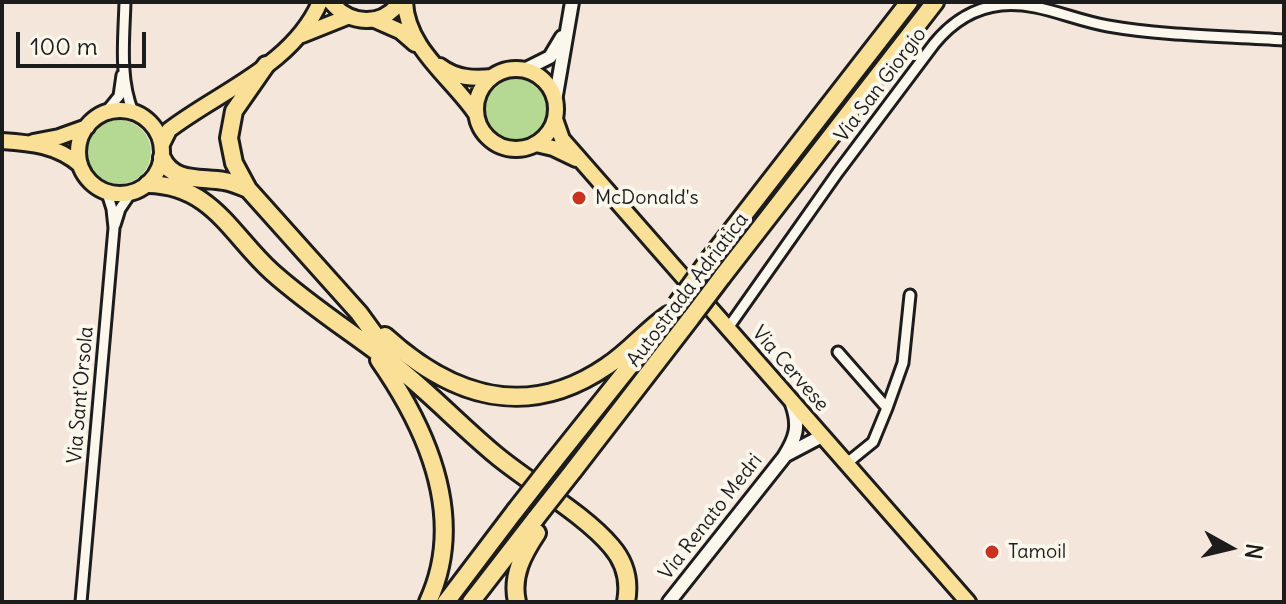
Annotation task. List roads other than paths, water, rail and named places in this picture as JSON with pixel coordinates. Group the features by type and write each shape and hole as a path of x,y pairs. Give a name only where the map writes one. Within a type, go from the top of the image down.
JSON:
{"highway":[{"name":"Autostrada Adriatica","path":"446,602 640,355 711,257 909,2"},
{"name":"Autostrada Adriatica","path":"471,602 540,521 722,277 935,2"},
{"path":"266,65 241,98 230,124 230,150 248,189 359,313 401,370"},
{"path":"162,151 171,172 185,177 228,181 248,189"},
{"path":"148,184 178,187 196,195 223,218 271,271 401,370 497,456 602,537 623,564 628,580 626,602"},
{"path":"359,313 413,362 470,390 503,397 529,397 556,391 607,367 673,309"},
{"path":"369,345 415,418 431,456 440,490 445,528 440,564 428,602"},
{"path":"517,602 515,582 520,562 540,521"}],"main road":[{"path":"29,142 58,150 80,165 90,182 107,193 130,194 148,184 160,168 169,130 266,65 298,37 320,2"},
{"path":"331,2 347,17 361,20 375,20 387,15 402,2 408,24 429,57 476,114 485,134 503,147 525,148 536,144 551,129 555,119 555,101 544,81 524,70 507,70 492,77 479,93 476,114"},
{"path":"298,37 347,17"},
{"path":"375,20 400,31 429,57 457,75 492,77"},
{"path":"2,141 29,142 59,137 87,127 106,112 163,120 195,114"},
{"path":"140,116 154,126 162,151"},
{"name":"Via Cervese","path":"555,119 562,139 968,602"},
{"path":"80,165 80,139 87,127"},
{"name":"Via Cervese","path":"536,144 582,161"}],"street":[{"path":"106,112 119,96 125,2"},
{"path":"555,101 572,2"},
{"name":"Via San Giorgio","path":"728,328 838,172 934,44 964,17 991,7 1020,5 1108,26 1284,40"},
{"path":"524,70 550,57 559,45 567,23"},
{"path":"123,68 128,100 140,116"},
{"name":"Via Sant'Orsola","path":"81,602 114,228 107,193"},
{"path":"114,228 120,209 130,194"},
{"path":"845,461 873,442 887,408 903,363 910,295"},
{"path":"838,352 887,408"},
{"name":"Via Renato Medri","path":"669,602 784,457 798,430 791,401"},
{"name":"Via Renato Medri","path":"784,457 822,436"}],"place":[{"name":"McDonald's","path":"579,198"},
{"name":"Tamoil","path":"992,552"}]}
